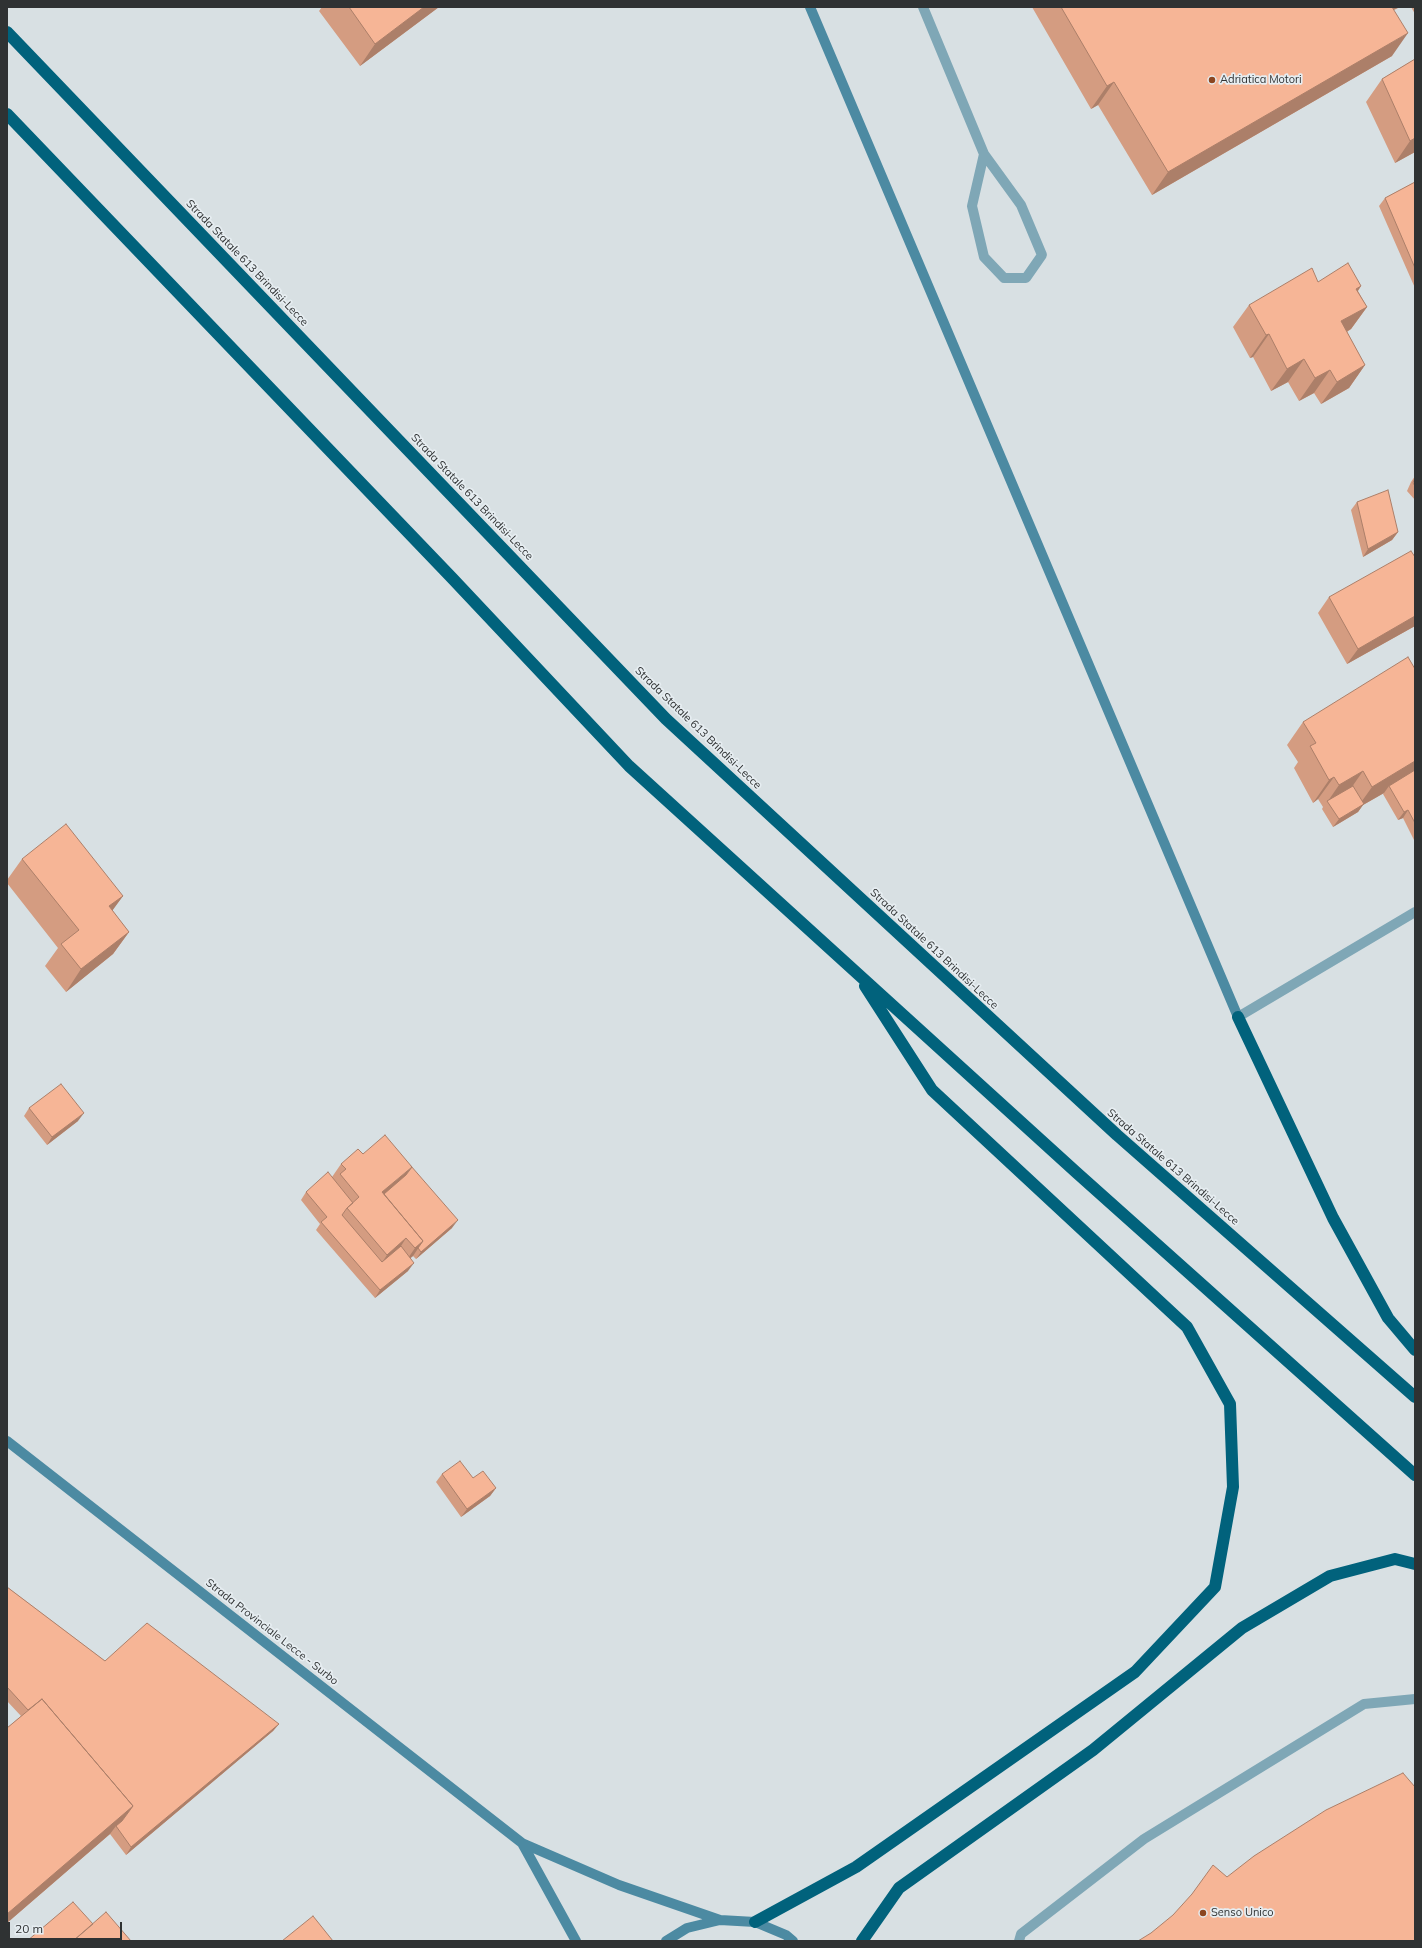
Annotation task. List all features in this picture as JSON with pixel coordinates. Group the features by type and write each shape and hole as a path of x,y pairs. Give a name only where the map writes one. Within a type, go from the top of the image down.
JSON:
{"highway":[{"name":"Strada Statale 613 Brindisi-Lecce","path":"7,32 666,719 1117,1136 1415,1397"},
{"path":"7,114 446,572 629,766 1077,1173 1415,1475"},
{"path":"755,1922 856,1867 1135,1672 1215,1587 1233,1487 1230,1404 1187,1327 932,1090 856,972"},
{"path":"1238,1017 1333,1218 1388,1318 1415,1350"},
{"path":"862,1941 898,1888 1093,1750 1242,1628 1330,1576 1395,1559 1415,1564"}],"street":[{"path":"810,7 1238,1017 1415,912"},
{"path":"923,7 984,154 1021,205 1042,256 1026,278 1004,278 984,257 972,206 984,154"},
{"name":"Strada Provinciale Lecce - Surbo","path":"7,1441 522,1843 619,1885 720,1920"},
{"path":"1019,1941 1021,1934 1144,1840 1364,1704 1415,1699"},
{"name":"Strada Provinciale Lecce - Surbo","path":"522,1843 576,1941"},
{"path":"666,1941 687,1928 720,1920 755,1922 786,1935 793,1941"}],"building":[{"path":"349,7 424,7 375,44"},
{"name":"Adriatica Motori","path":"1061,7 1392,7 1408,33 1168,172 1114,82 1107,86"},
{"path":"1415,59 1415,138 1410,141 1382,79"},
{"path":"1415,182 1415,268 1385,198"},
{"path":"1348,263 1361,286 1356,289 1367,307 1341,321 1365,365 1337,382 1330,370 1315,378 1304,359 1287,369 1269,334 1266,335 1249,305 1312,268 1318,282"},
{"path":"1388,490 1398,532 1368,549 1357,502"},
{"path":"1411,551 1415,557 1415,616 1358,649 1329,597"},
{"path":"1408,657 1415,669 1415,761 1372,787 1363,771 1339,785 1334,777 1329,780 1310,746 1316,743 1303,722"},
{"path":"1415,770 1415,823 1408,810 1404,812 1389,786"},
{"path":"1353,786 1364,804 1339,819 1327,801"},
{"path":"66,824 123,896 109,906 129,932 81,969 61,944 79,930 22,859"},
{"path":"61,1084 84,1113 52,1137 29,1108"},
{"path":"385,1135 412,1167 382,1192 423,1241 415,1248 406,1238 387,1255 347,1208 359,1197 340,1174 346,1169 341,1164 358,1149 363,1154"},
{"path":"412,1167 458,1220 421,1252 418,1248 423,1241 384,1194 406,1175"},
{"path":"328,1172 353,1203 342,1215 382,1262 401,1246 414,1263 380,1290 321,1222 327,1217 306,1192"},
{"path":"460,1461 473,1478 483,1471 496,1488 467,1509 442,1474"},
{"path":"7,1587 105,1661 147,1623 279,1724 131,1847 116,1826 122,1821 133,1806 42,1699 28,1710 7,1687"},
{"path":"42,1699 133,1806 7,1914 7,1728"},
{"path":"1403,1773 1415,1787 1415,1941 1138,1941 1151,1933 1173,1915 1192,1894 1213,1865 1227,1877 1254,1856 1326,1810"},
{"path":"73,1902 93,1924 73,1941 27,1941"},
{"path":"106,1912 131,1941 73,1941"},
{"path":"313,1916 333,1941 282,1941"}],"place":[{"name":"Adriatica Motori","path":"1212,80"},
{"name":"Senso Unico","path":"1203,1913"}]}
